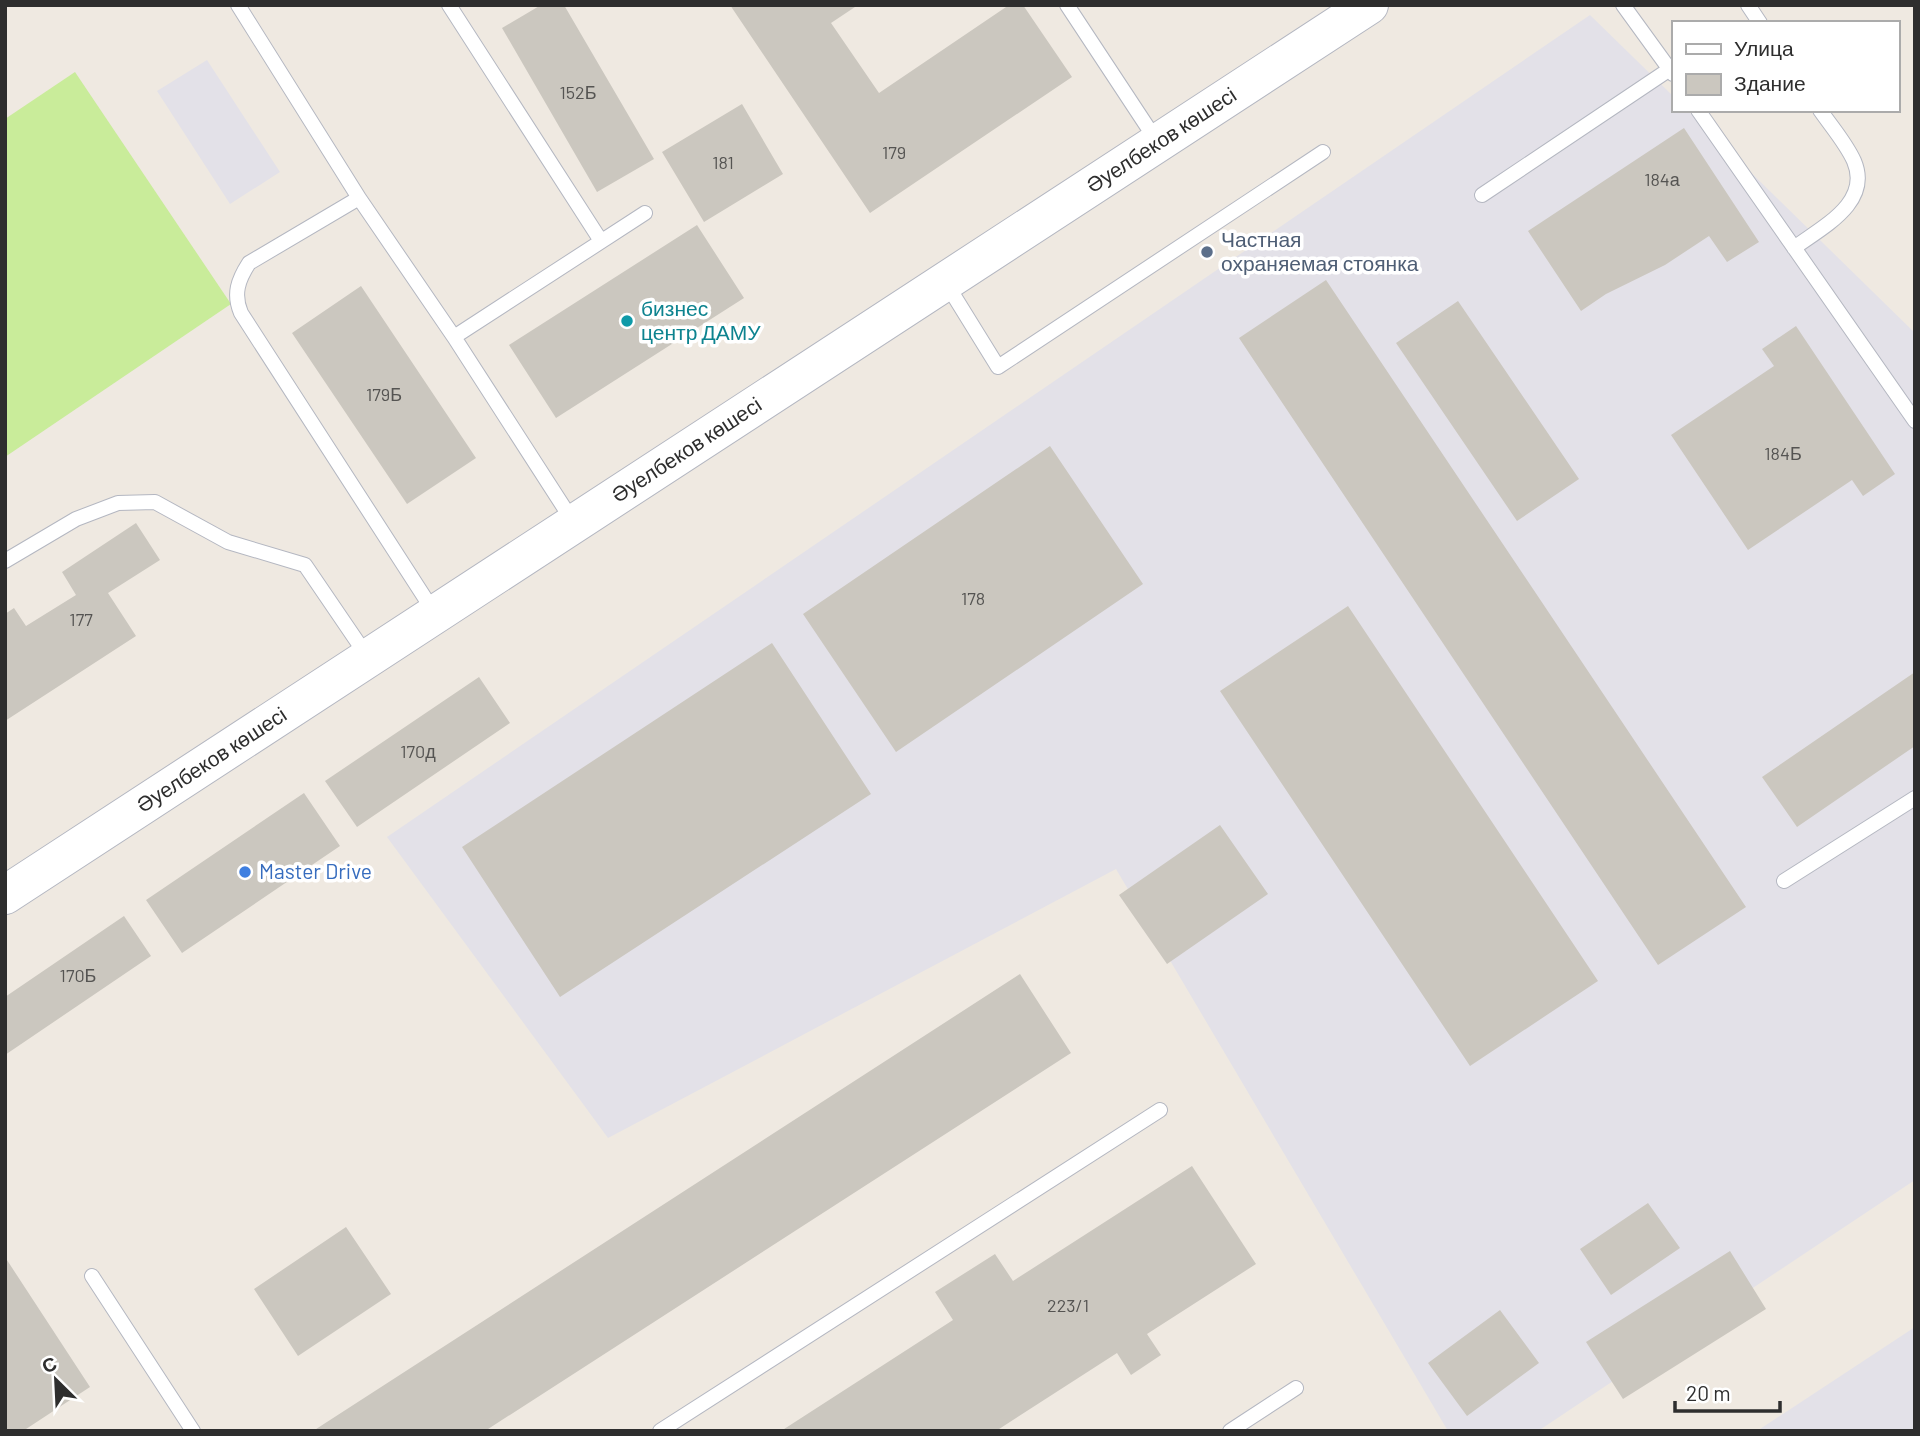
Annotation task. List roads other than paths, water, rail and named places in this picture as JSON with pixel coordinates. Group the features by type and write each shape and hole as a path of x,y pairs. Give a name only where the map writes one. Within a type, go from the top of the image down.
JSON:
{"street":[{"name":"Әуелбеков көшесі","path":"5,895 1369,5"}],"lane":[{"path":"238,5 359,198 454,337 574,523"},
{"path":"449,5 601,241"},
{"path":"1067,5 1158,144"},
{"path":"1482,195 1671,71 1623,5"},
{"path":"1748,5 1759,21"},
{"path":"1699,112 1915,421"},
{"path":"1794,248 1843,211 1854,197 1858,183 1853,159 1821,112"},
{"path":"945,282 998,367 1323,152"},
{"path":"359,198 249,263 240,275 236,301 241,313 435,614"},
{"path":"454,337 645,213"},
{"path":"5,561 76,519 118,503 155,502 228,542 305,565 368,657"},
{"path":"1784,881 1915,798"},
{"path":"660,1431 1160,1110"},
{"path":"92,1276 193,1431"},
{"path":"1230,1431 1296,1388"}],"place":[{"name":"Частная охраняемая стоянка","path":"1207,252"},
{"name":"бизнес центр ДАМУ","path":"627,321"},
{"name":"Master Drive","path":"245,872"}]}
